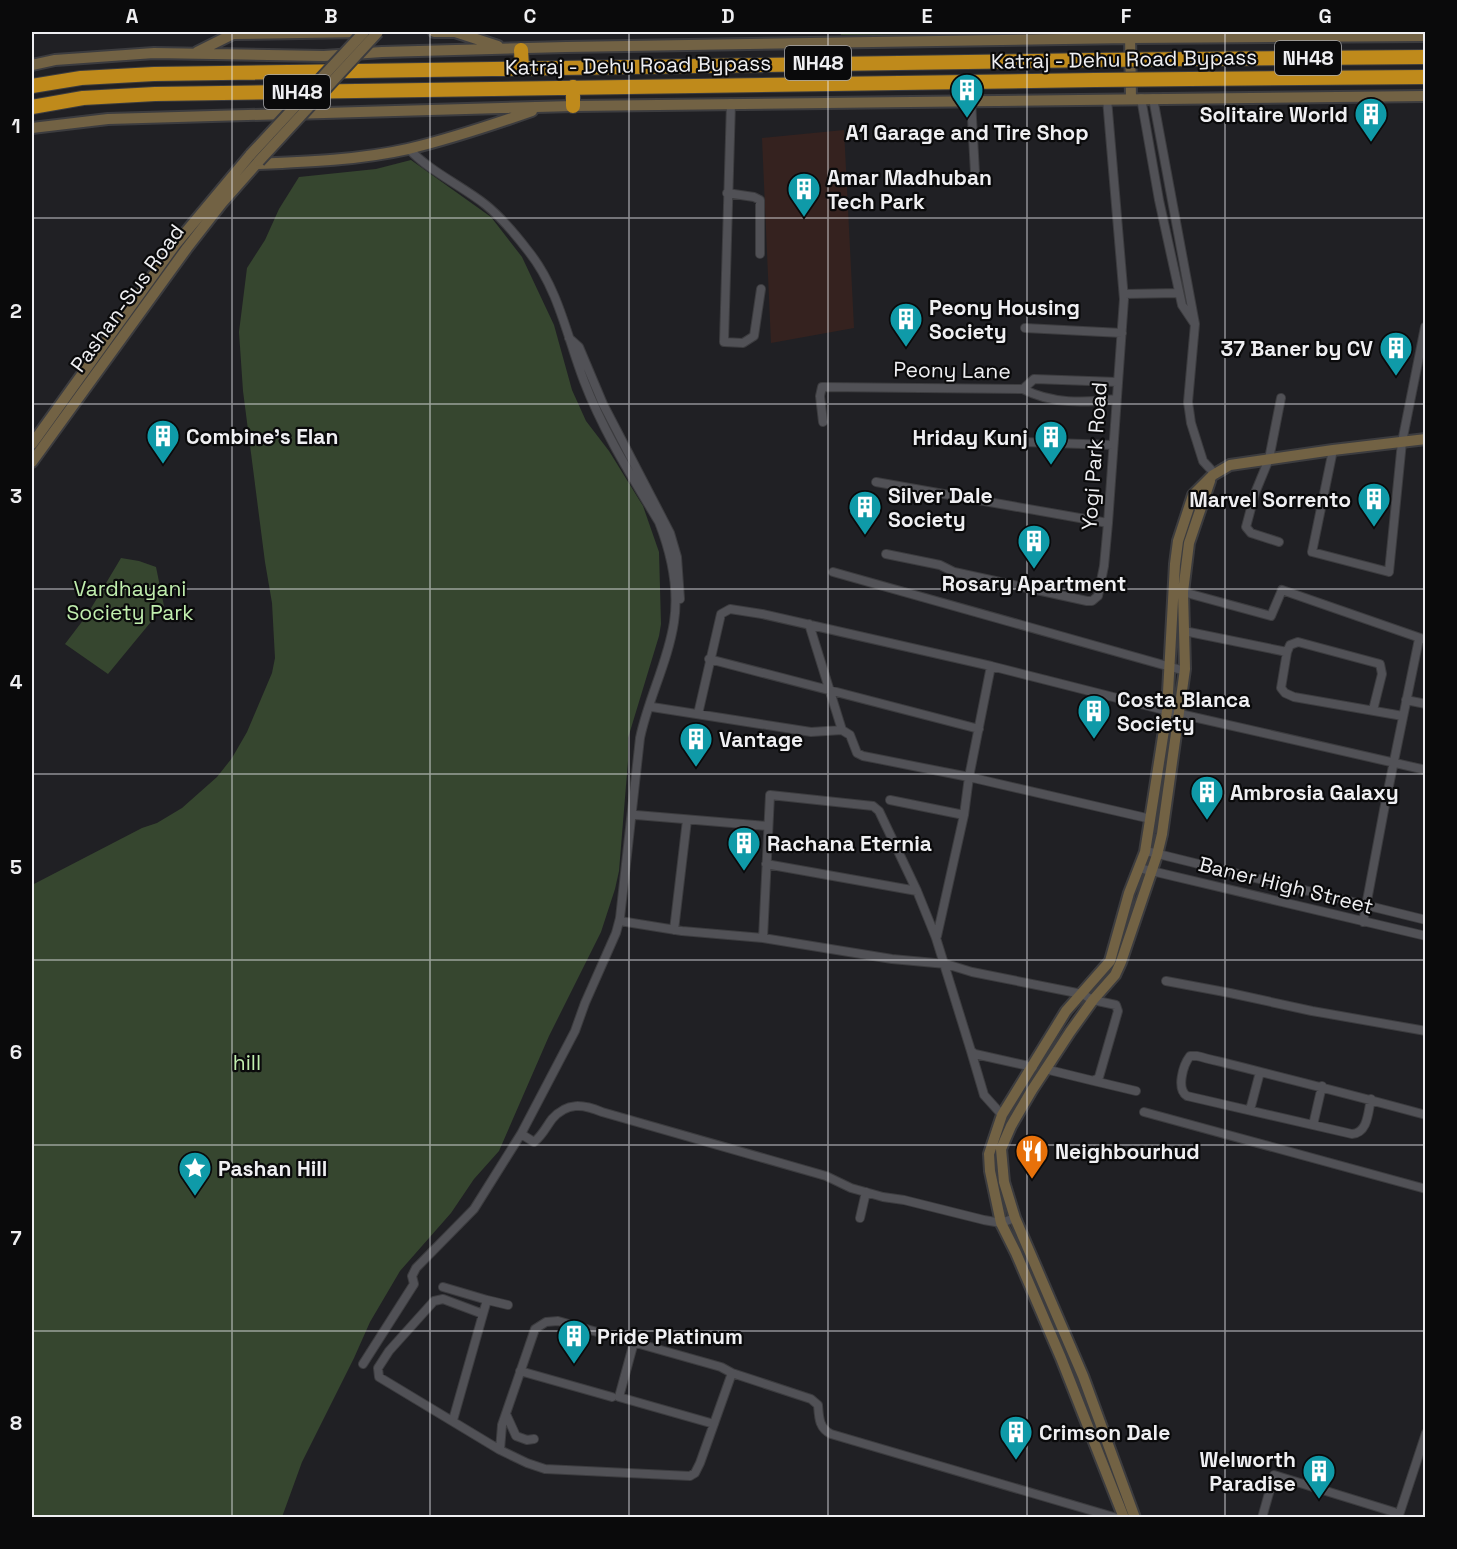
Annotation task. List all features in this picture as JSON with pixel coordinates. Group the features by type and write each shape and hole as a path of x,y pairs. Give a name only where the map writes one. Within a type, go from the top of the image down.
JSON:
{"highway":[{"path":"521,50 522,68"},
{"name":"Katraj - Dehu Road Bypass","path":"32,86 81,78 144,74 1425,57"},
{"name":"Katraj - Dehu Road Bypass","path":"32,107 83,98 155,94 1425,77"},
{"path":"573,87 573,105"}],"street":[{"path":"194,54 233,34 364,32"},
{"path":"256,160 364,32"},
{"path":"256,160 378,32"},
{"path":"434,32 455,32 507,49"},
{"path":"32,65 55,60 154,53 324,56 382,52 566,47 1130,35 1425,36"},
{"path":"1130,35 1136,99 1179,293 1182,306 1195,324"},
{"path":"32,128 108,118 573,105 1425,96"},
{"path":"1153,98 1195,324 1188,402 1191,423 1203,461 1213,476"},
{"name":"Yogi Park Road","path":"886,554 940,565 954,572 1092,601 1098,596 1104,566 1108,523 1124,294 1107,99"},
{"path":"971,100 975,173"},
{"path":"731,103 724,342 743,343 754,336 761,289"},
{"path":"256,160 281,163 333,159 408,148 507,120 541,107"},
{"path":"363,1364 414,1284 412,1276 416,1268 474,1209 521,1134 575,1031 620,920 640,738 645,712 669,645 674,621 674,576 664,535 659,522 609,437 584,382 554,292 531,254 508,226 486,205 418,159 408,148"},
{"name":"Pashan-Sus Road","path":"32,444 175,245 256,160"},
{"name":"Pashan-Sus Road","path":"32,462 187,248 256,160"},
{"path":"727,194 754,197 760,200 760,254"},
{"path":"1124,294 1179,293"},
{"path":"1333,450 1312,552 1389,572 1402,442 1425,327"},
{"path":"1025,328 1122,333"},
{"path":"568,337 579,347 603,404 670,532 677,557 680,581 677,629 673,648 645,733 626,914 620,920"},
{"path":"1023,389 1034,379 1117,382"},
{"name":"Peony Lane","path":"823,423 820,396 822,387 1023,389 1036,396 1066,401 1116,399"},
{"path":"1279,542 1251,533 1246,527 1255,493 1269,459 1281,398"},
{"path":"1124,1518 1061,1359 1016,1252 1001,1223 993,1190 989,1154 1002,1115 1066,1011 1110,962 1129,893 1146,851 1167,711 1178,541 1193,495 1213,476 1230,465 1425,439"},
{"path":"995,441 1113,445"},
{"path":"1135,1518 1083,1376 1015,1218 1004,1182 1001,1149 1011,1126 1045,1069 1093,1000 1115,975 1152,871 1162,834 1185,671 1184,592 1189,543 1213,476"},
{"path":"876,482 1108,523"},
{"path":"833,572 1185,671"},
{"path":"1184,592 1271,616 1282,590 1422,640 1406,700 1363,922"},
{"path":"698,714 721,614 730,609 809,624 991,666 1167,711 1425,770"},
{"path":"809,624 842,730"},
{"path":"1184,631 1287,652"},
{"path":"1373,710 1382,674 1380,664 1298,642 1290,645 1281,688 1285,693 1294,697 1403,716"},
{"path":"709,659 979,729"},
{"path":"936,938 964,815 969,777 991,666"},
{"path":"1406,700 1425,704"},
{"path":"652,707 811,732 842,730 850,735 857,753 863,756 969,777 1151,819"},
{"path":"763,938 770,795 873,806 879,812 917,891 946,964 984,1095 1002,1115"},
{"path":"890,800 964,815"},
{"path":"636,815 767,826"},
{"path":"674,930 687,819"},
{"name":"Baner High Street","path":"1146,851 1425,920"},
{"path":"766,864 917,891"},
{"name":"Baner High Street","path":"1139,868 1425,936"},
{"path":"620,920 674,930 763,938 892,959 946,964 972,972 1082,994 1093,1000 1116,1005 1118,1011 1099,1077 1095,1081"},
{"path":"1117,939 1129,936"},
{"path":"1166,981 1425,1031"},
{"path":"971,1051 975,1054 1033,1067"},
{"path":"1371,1099 1363,1130 1358,1133 1187,1096 1182,1093 1180,1087 1187,1061 1190,1056 1197,1056 1322,1086 1371,1099 1425,1114"},
{"path":"1045,1069 1136,1091"},
{"path":"1250,1110 1260,1072"},
{"path":"1313,1125 1322,1086"},
{"path":"521,1134 534,1142 564,1108 585,1105 602,1112 825,1176 866,1192 1001,1223 1015,1218"},
{"path":"1144,1112 1425,1189"},
{"path":"860,1218 866,1192"},
{"path":"443,1287 508,1305"},
{"path":"483,1314 443,1299 434,1300 389,1351 378,1368 380,1377 500,1450 544,1469 690,1476 695,1473 700,1463 732,1374"},
{"path":"453,1420 487,1300"},
{"path":"500,1450 502,1425 535,1329 546,1322 558,1322 721,1367 732,1374 815,1401 818,1405 820,1423 824,1430 831,1434 1117,1518"},
{"path":"634,1342 619,1397 714,1424"},
{"path":"520,1371 612,1397"},
{"path":"506,1414 516,1436 527,1440 534,1439"},
{"path":"1398,1518 1425,1433"},
{"path":"1262,1518 1274,1475 1394,1512 1392,1518"}],"shaded area":[{"name":"Amar Madhuban Tech Park","path":"844,130 854,328 771,343 762,138"}],"green space":[{"path":"841,32 1116,32 841,35"},
{"name":"hill","path":"411,160 491,217 522,257 554,325 572,390 586,421 609,451 643,506 659,552 661,624 628,738 619,871 615,889 601,932 549,1036 499,1151 474,1179 451,1213 400,1271 370,1322 302,1462 282,1517 32,1517 32,885 142,828 157,823 182,808 217,777 232,758 247,732 272,673 275,658 272,603 243,391 239,332 247,268 299,177 376,169"},
{"name":"Vardhayani Society Park","path":"121,558 156,567 164,606 108,674 65,644 87,615"}],"place":[{"name":"A1 Garage and Tire Shop","path":"967,119"},
{"name":"Solitaire World","path":"1371,143"},
{"name":"Amar Madhuban Tech Park","path":"804,218"},
{"name":"Peony Housing Society","path":"906,348"},
{"name":"37 Baner by CV","path":"1396,377"},
{"name":"Combine's Elan","path":"163,465"},
{"name":"Hriday Kunj","path":"1051,466"},
{"name":"Marvel Sorrento","path":"1374,528"},
{"name":"Silver Dale Society","path":"865,536"},
{"name":"Rosary Apartment","path":"1034,570"},
{"name":"Costa Blanca Society","path":"1094,740"},
{"name":"Vantage","path":"696,768"},
{"name":"Ambrosia Galaxy","path":"1207,821"},
{"name":"Rachana Eternia","path":"744,872"},
{"name":"Neighbourhud","path":"1032,1180"},
{"name":"Pashan Hill","path":"195,1197"},
{"name":"Pride Platinum","path":"574,1365"},
{"name":"Crimson Dale","path":"1016,1461"},
{"name":"Welworth Paradise","path":"1319,1500"}]}
